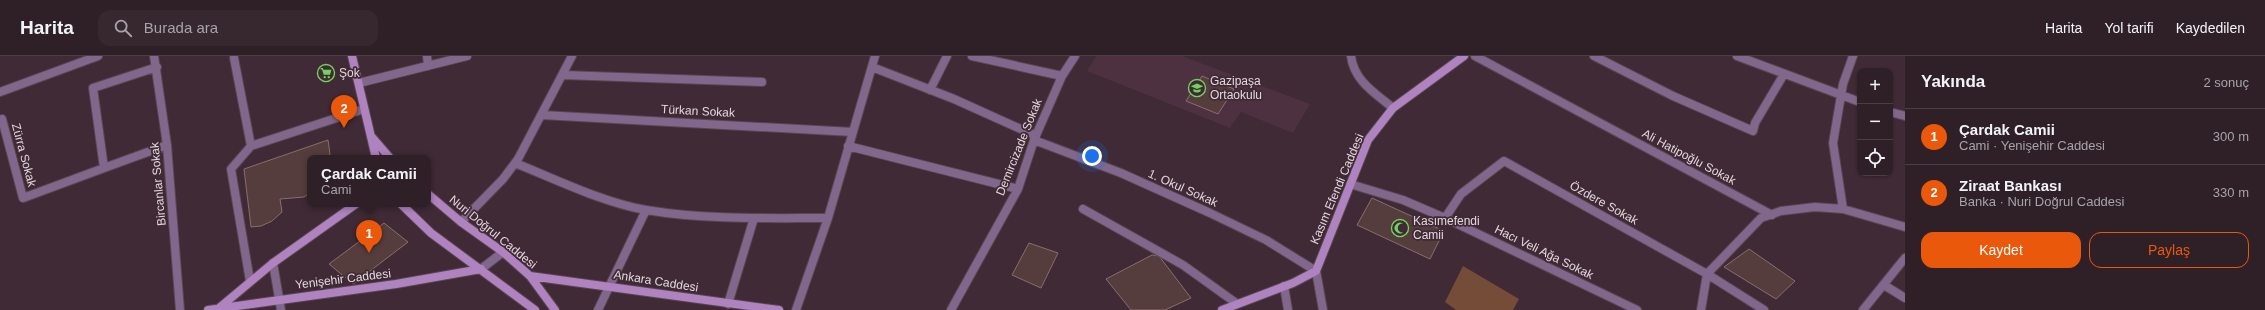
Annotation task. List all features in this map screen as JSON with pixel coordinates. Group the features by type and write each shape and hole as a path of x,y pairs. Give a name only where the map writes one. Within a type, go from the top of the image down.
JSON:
{"street":[{"path":"0,92 98,56"},
{"name":"Bircanlar Sokak","path":"154,56 157,66 167,144 180,310"},
{"path":"352,56 375,155"},
{"path":"427,56 428,66"},
{"path":"359,83 467,56"},
{"path":"461,222 503,179 515,163 542,115 572,56"},
{"path":"796,310 828,218 875,56"},
{"path":"930,90 947,56"},
{"path":"977,56 1062,76"},
{"name":"Demircizade Sokak","path":"952,310 1018,189 1035,138 1062,76 1075,56"},
{"path":"1351,56 1351,66 1357,76 1369,89 1393,108"},
{"name":"Kasım Efendi Caddesi","path":"1316,271 1368,140 1393,108 1464,56"},
{"name":"Ali Hatipoğlu Sokak","path":"1475,56 1772,215"},
{"path":"1594,56 1641,81 1753,131 1755,123 1784,74"},
{"path":"1737,56 1857,101"},
{"path":"1843,209 1833,143 1843,84 1853,56"},
{"path":"234,58 251,146"},
{"path":"157,66 93,88 104,168 167,144"},
{"name":"1. Okul Sokak","path":"872,67 930,90 1035,138 1121,173 1210,213 1266,240 1316,271"},
{"path":"563,75 762,82"},
{"path":"250,281 231,169 251,146 364,109"},
{"path":"1893,113 1905,116"},
{"name":"Türkan Sokak","path":"542,115 853,132"},
{"name":"Zürra Sokak","path":"0,120 2,119 23,198 104,168"},
{"path":"370,134 388,155"},
{"path":"848,146 1018,189"},
{"name":"Özdere Sokak","path":"1445,218 1461,194 1504,161 1707,274 1764,310"},
{"path":"515,163 616,202 646,210 696,216 828,218"},
{"name":"Hacı Veli Ağa Sokak","path":"1350,184 1403,200 1445,218 1637,310"},
{"name":"Nuri Doğrul Caddesi","path":"431,197 461,222 503,252 530,276 555,310"},
{"path":"219,308 273,263 352,207"},
{"path":"404,207 431,233 535,310"},
{"path":"1701,310 1705,294 1707,274 1762,218 1815,207 1843,209 1905,227"},
{"path":"1083,209 1183,265 1236,303"},
{"path":"598,310 611,286 646,210"},
{"path":"728,304 754,218"},
{"path":"481,269 503,252"},
{"path":"1863,310 1905,258"},
{"path":"273,263 281,310"},
{"name":"Yenişehir Caddesi","path":"208,310 396,284 481,269"},
{"path":"1222,310 1236,303 1284,286 1316,271 1323,310"},
{"name":"Ankara Caddesi","path":"530,276 778,310"},
{"path":"1884,285 1905,298"},
{"path":"1284,286 1288,310"}],"shaded area":[{"name":"Gazipaşa Ortaokulu","path":"1096,56 1182,56 1310,104 1293,133 1241,112 1230,128 1087,71"},
{"path":"1463,266 1519,299 1513,310 1456,310 1445,302"}],"building":[{"path":"1202,76 1234,89 1218,114 1186,101"},
{"path":"328,140 330,155 307,155 307,195 304,197 280,199 282,212 272,221 261,226 251,227 244,169"},
{"name":"Kasımefendi Camii","path":"1372,198 1444,231 1430,259 1357,225"},
{"path":"384,223 408,242 353,284 329,264"},
{"path":"1029,243 1058,253 1041,288 1012,275"},
{"path":"1749,249 1795,281 1776,299 1724,267"},
{"path":"1152,255 1159,256 1191,298 1165,310 1131,310 1106,279"}],"place":[{"name":"Şok","path":"326,73"},
{"name":"Gazipaşa Ortaokulu","path":"1197,88"},
{"name":"Ziraat Bankası","path":"344,128"},
{"name":"Kasımefendi Camii","path":"1400,228"},
{"name":"Çardak Camii","path":"369,253"}]}
